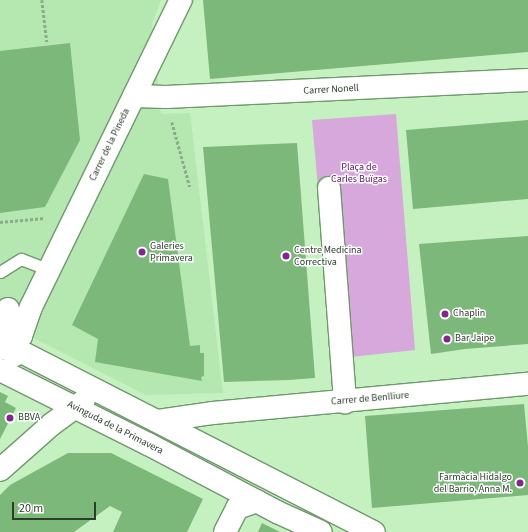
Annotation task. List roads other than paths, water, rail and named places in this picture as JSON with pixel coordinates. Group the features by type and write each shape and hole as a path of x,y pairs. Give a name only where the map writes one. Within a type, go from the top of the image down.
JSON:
{"street":[{"name":"Carrer de la Pineda","path":"35,299 181,0"},
{"name":"Carrer Nonell","path":"134,96 166,97 528,80"},
{"path":"329,188 345,402"},
{"path":"35,299 4,310 8,329 6,345 16,363 50,382 66,401"},
{"path":"6,345 21,336 35,299"},
{"path":"35,299 42,361"},
{"path":"6,345 42,361 374,532"},
{"name":"Avinguda de la Primavera","path":"0,370 66,401 257,502 321,532"},
{"name":"Carrer de Benlliure","path":"164,424 213,413 528,384"},
{"path":"0,470 33,441 66,401"},
{"path":"33,441 40,421 66,401"},
{"name":"Avinguda de la Primavera","path":"66,401 119,417 130,407"},
{"name":"Avinguda de la Primavera","path":"164,424 177,444 212,463 230,487 230,522"},
{"path":"230,522 257,502"}],"lane":[{"path":"0,272 22,259 49,270"}],"place":[{"name":"Galeries Primavera","path":"142,252"},
{"name":"Centre Medicina Correctiva","path":"286,256"},
{"name":"Chaplin","path":"445,314"},
{"name":"Bar Jaipe","path":"447,339"},
{"name":"BBVA","path":"10,418"},
{"name":"Farmàcia Hidalgo del Barrio, Anna M.","path":"520,483"}],"park label":[{"name":"Plaça de Carles Buïgas","path":"359,172"}]}
